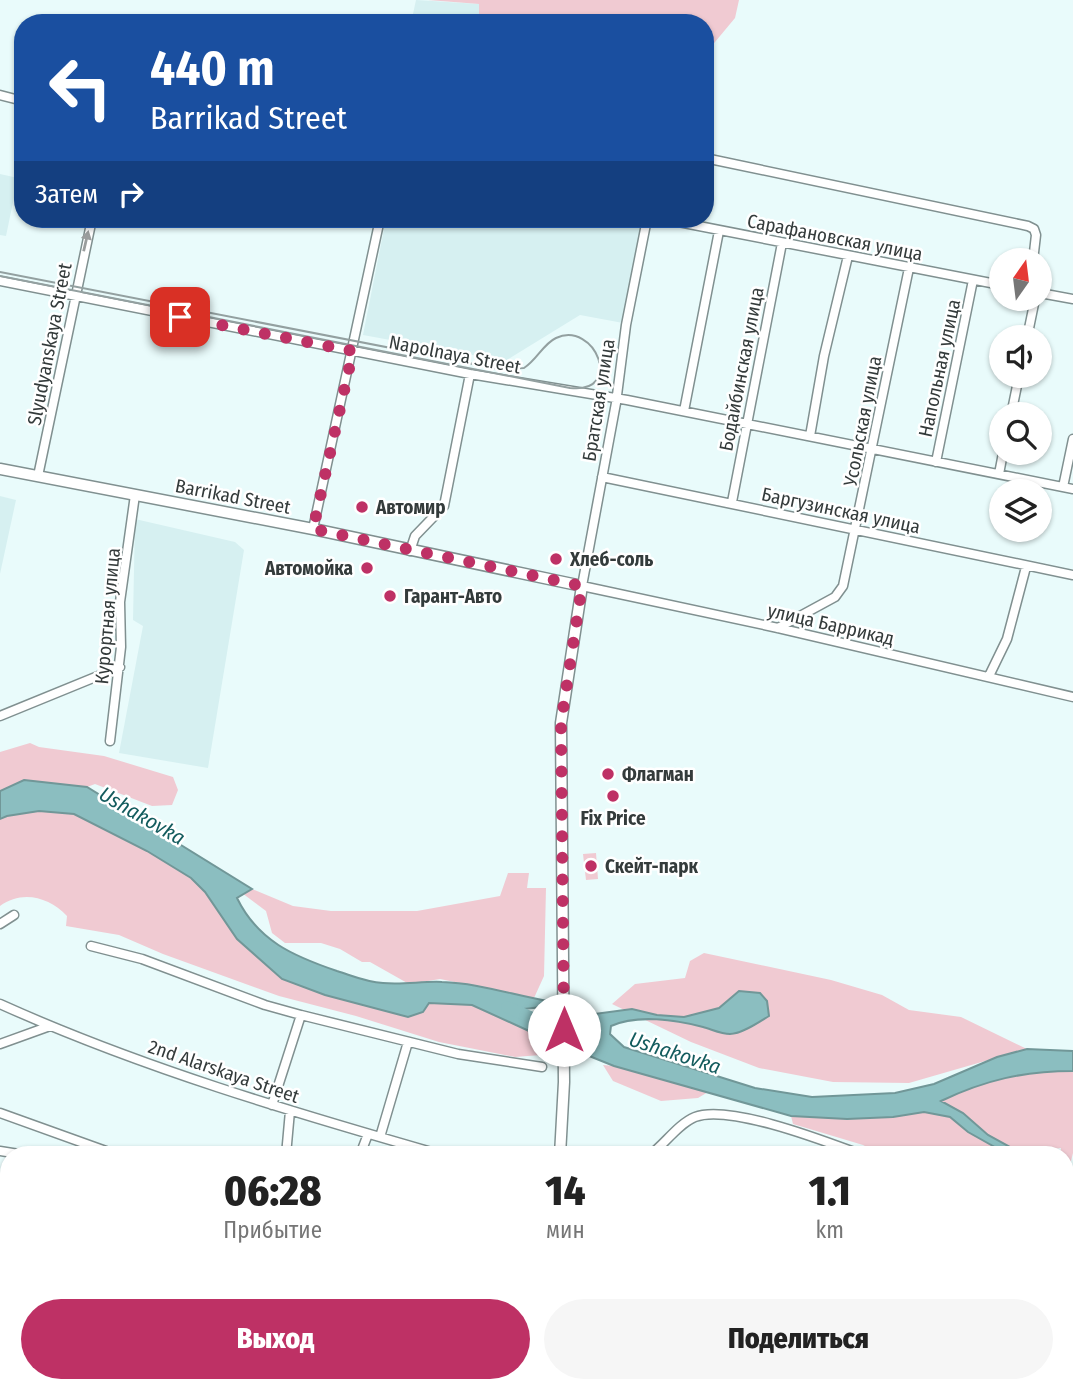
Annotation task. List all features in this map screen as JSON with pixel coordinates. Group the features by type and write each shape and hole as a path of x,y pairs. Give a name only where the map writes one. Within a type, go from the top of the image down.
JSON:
{"main road":[{"name":"Barrikad Street","path":"0,469 313,529 582,586"},
{"path":"560,1146 564,1082 561,723 582,586"}],"street":[{"path":"714,160 1028,226 1034,229 1036,235 1034,248"},
{"name":"Slyudyanskaya Street","path":"38,476 90,228"},
{"path":"313,529 378,228"},
{"name":"Братская улица","path":"582,586 645,228"},
{"name":"Сарафановская улица","path":"705,228 989,283"},
{"path":"684,411 719,231"},
{"name":"Бодайбинская улица","path":"732,502 782,243"},
{"path":"810,436 824,356 848,256"},
{"name":"Усольская улица","path":"778,628 835,597 843,586 909,268"},
{"name":"Напольная улица","path":"936,462 973,280"},
{"name":"Napolnaya Street","path":"0,281 470,374 617,399"},
{"path":"1052,295 1073,299"},
{"path":"411,551 415,536 444,506 470,374"},
{"name":"Напольная улица","path":"617,399 1073,489"},
{"path":"1063,487 1073,439"},
{"path":"999,474 1001,465"},
{"name":"Баргузинская улица","path":"602,477 1073,575"},
{"name":"Курортная улица","path":"110,741 120,667 120,602 135,495"},
{"path":"989,676 1007,639 1026,567"},
{"name":"улица Баррикад","path":"582,586 778,628 1073,697"},
{"path":"0,716 120,667"},
{"path":"0,924 14,915"},
{"path":"91,946 142,959 265,1005 302,1015 458,1054 542,1067"},
{"name":"2nd Alarskaya Street","path":"0,1004 50,1026 232,1093 411,1146"},
{"path":"272,1105 302,1015"},
{"path":"0,1044 50,1026"},
{"path":"380,1137 408,1042"},
{"path":"287,1146 290,1111"},
{"path":"660,1146 687,1122 698,1116 718,1113 747,1117 836,1146"},
{"path":"0,1114 91,1146"},
{"path":"363,1146 368,1134"}],"shaded area":[{"path":"416,0 479,4 479,14 413,14"},
{"path":"428,0 739,0 735,18 714,43 714,14 479,14 479,4"},
{"path":"0,174 14,177 14,197 6,236 0,235"},
{"path":"384,228 641,228 623,323 580,315 505,361 363,335"},
{"path":"0,496 16,500 0,574"},
{"path":"135,519 235,542 244,550 208,768 119,753 143,626 133,620"},
{"path":"30,743 39,747 104,756 173,777 178,790 172,805 152,806 95,784 87,787 24,780 0,791 0,752"},
{"path":"39,811 74,814 147,851 191,878 205,892 237,939 282,979 325,995 408,1017 429,1003 472,1005 542,1037 541,1055 515,1057 439,1042 279,996 119,935 66,926 67,916 44,900 17,898 0,906 0,819"},
{"name":"Скейт-парк","path":"596,853 598,879 586,880 583,854"},
{"path":"508,873 529,873 527,888 546,888 544,976 534,998 440,979 409,984 340,949 321,943 285,943 272,933 266,911 242,893 252,889 293,906 331,911 417,911 500,896"},
{"path":"704,953 831,980 882,995 909,1010 961,1017 1027,1049 909,1083 833,1082 759,1068 691,1042 612,1004 635,984 685,978 690,961"},
{"path":"603,1065 708,1092 698,1098 661,1101 613,1081"},
{"path":"1037,1071 1073,1071 1073,1146 1008,1146 988,1135 963,1113 940,1102 972,1086"},
{"path":"925,1112 950,1117 968,1132 994,1146 865,1146 793,1124 791,1116 841,1118"}],"water":[{"path":"24,780 87,787 252,889 237,898 246,913 266,936 292,953 365,980 390,983 455,983 548,1001 542,1007 524,1009 519,1017 556,1032 587,1036 572,1017 632,1009 657,1015 684,1017 719,1008 739,991 760,993 767,1001 769,1016 740,1032 730,1034 681,1022 644,1019 611,1026 610,1034 624,1047 755,1088 812,1097 895,1093 934,1084 997,1057 1027,1049 1073,1051 1073,1071 1005,1078 973,1087 941,1101 963,1113 988,1135 1008,1146 993,1146 968,1132 950,1117 924,1112 893,1117 847,1119 791,1116 614,1066 472,1005 429,1003 423,1012 408,1017 325,995 282,979 237,939 205,892 191,878 147,851 74,814 39,811 0,819 0,791"}],"waterway":[{"name":"Ushakovka","path":"507,1007 574,1036"}],"tram line":[{"path":"0,272 499,369 524,368 551,341 570,335 582,339 592,347 600,370 596,380 587,387 570,388 0,276"}],"place":[{"name":"Автомир","path":"362,507"},
{"name":"Хлеб-соль","path":"556,559"},
{"name":"Автомойка","path":"367,568"},
{"name":"Гарант-Авто","path":"390,596"},
{"name":"Флагман","path":"608,774"},
{"name":"Fix Price","path":"613,796"},
{"name":"Скейт-парк","path":"591,866"}],"route":[{"path":"180,317 353,351 313,529 582,586 561,723 564,1030"}]}
